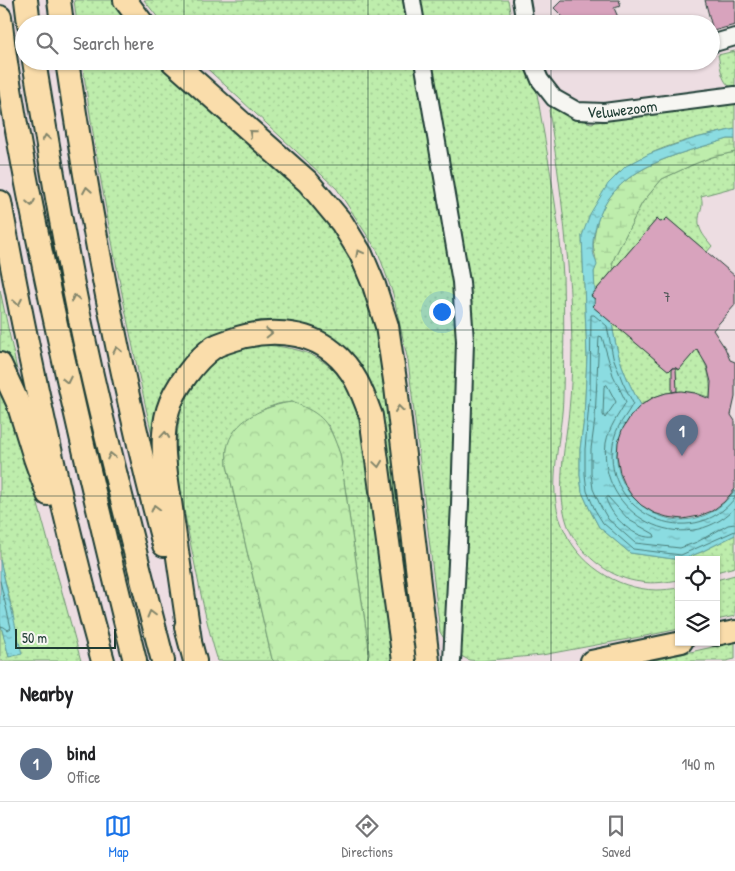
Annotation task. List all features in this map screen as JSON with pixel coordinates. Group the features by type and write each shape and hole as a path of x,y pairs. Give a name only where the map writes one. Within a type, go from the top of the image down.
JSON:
{"highway":[{"path":"26,0 28,15"},
{"path":"59,0 61,15"},
{"path":"126,0 137,15"},
{"path":"0,17 18,138 47,286 95,502 135,661"},
{"path":"36,70 71,277 90,369 163,661"},
{"path":"68,70 81,156 116,346 147,481 192,650"},
{"path":"182,70 308,182 342,223 360,254 374,285 387,326 396,387 428,661"},
{"path":"0,202 32,374 82,587 103,661"},
{"path":"192,650 166,470 164,440 168,410 197,360 215,346 257,333 280,333 298,336 332,350 347,365 359,382 371,416 404,661"},
{"path":"0,364 18,403 35,458 82,587"}],"main road":[{"path":"720,634 735,631"},
{"path":"591,661 675,643"}],"street":[{"path":"412,0 414,15"},
{"path":"521,0 524,15"},
{"path":"720,41 735,37"},
{"path":"425,70 461,282 465,341 460,504 452,661"},
{"name":"Veluwezoom","path":"536,70 540,80 554,98 577,110 604,112 735,95"}],"green space":[{"path":"74,0 120,0 131,15 76,15"},
{"path":"144,0 405,0 408,15 156,15"},
{"path":"420,0 508,0 510,15 422,15"},
{"path":"735,51 735,88 724,80 720,65 720,55"},
{"path":"83,70 178,70 310,199 335,233 362,287 376,331 419,645 411,646 362,378 295,329 194,358 161,474 117,268"},
{"path":"209,70 417,70 454,290 457,348 447,638 445,640 440,632 408,361 393,294 378,252 337,189"},
{"path":"433,70 528,70 536,89 553,187 563,276 563,394 555,477 557,510 562,525 577,551 599,571 626,585 656,590 675,589 675,630 542,655 480,661 469,660 461,656 471,296"},
{"path":"735,104 735,129 688,140 658,150 617,174 582,236 587,356 584,419 580,449 582,492 599,527 630,553 675,559 675,580 646,583 630,580 609,571 582,550 570,531 565,517 562,472 571,387 570,287 558,169 549,110 551,107 568,116 591,123 691,107"},
{"path":"728,139 735,139 735,152 712,157 662,179 642,203 615,256 612,264 614,269 595,291 594,274 596,262 593,247 594,238 600,215 611,196 625,181 643,169 685,152"},
{"path":"735,152 735,187 701,196 702,203 699,223 703,235 712,246 707,252 667,218 660,222 657,219 614,269 612,264 615,256 642,203 662,179 712,157"},
{"path":"0,290 23,398 0,355"},
{"path":"612,323 669,371 672,368 679,370 697,349 708,372 710,398 683,391 657,396 641,405 622,366"},
{"path":"266,345 299,350 323,361 341,379 359,408 392,656 390,661 366,661 369,654 368,642 340,454 329,426 292,402 264,409 227,448 227,465 274,661 218,661 203,604 181,492 177,464 177,437 181,412 190,388 207,368 236,349"},
{"path":"0,387 10,409 22,446 81,661 0,661 0,622 9,657 13,613 0,560"},
{"path":"292,402 303,406 324,421 332,434 340,454 368,642 369,654 366,661 274,661 272,659 227,465 227,451 230,439 243,422 262,411"},
{"path":"735,535 735,567 720,571 720,556 691,556"},
{"path":"735,575 735,616 720,619 720,601 720,579"},
{"path":"735,642 735,659 726,661 650,661 720,646"}],"water":[{"path":"735,129 735,139 728,139 672,156 636,173 608,199 599,217 593,242 593,254 597,265 594,272 595,291 591,296 594,299 592,306 612,323 622,366 641,405 622,433 617,460 624,484 640,504 661,516 686,520 712,512 735,490 735,535 701,552 691,556 675,556 675,559 630,553 599,527 582,492 580,449 584,419 587,356 582,236 590,214 608,184 626,166 649,154 696,138"},
{"path":"0,560 22,654 9,657 0,622"}],"building":[{"path":"562,0 619,0 621,6 614,8 617,15 561,15 554,8"},
{"path":"705,0 735,0 735,25 720,29 720,15 709,15"},
{"path":"667,218 735,276 735,305 713,330 725,348 730,360 735,362 735,397 731,415 735,421 735,489 724,502 712,511 683,519 654,513 641,505 632,496 620,473 617,456 618,442 622,430 630,417 640,406 654,397 681,391 695,393 710,399 711,382 707,366 697,349 679,370 672,368 669,371 592,306 595,303 595,299 591,296 657,219 660,222"},
{"path":"672,368 676,368 677,391 672,392"}],"place":[{"name":"bind","path":"682,456"}]}
